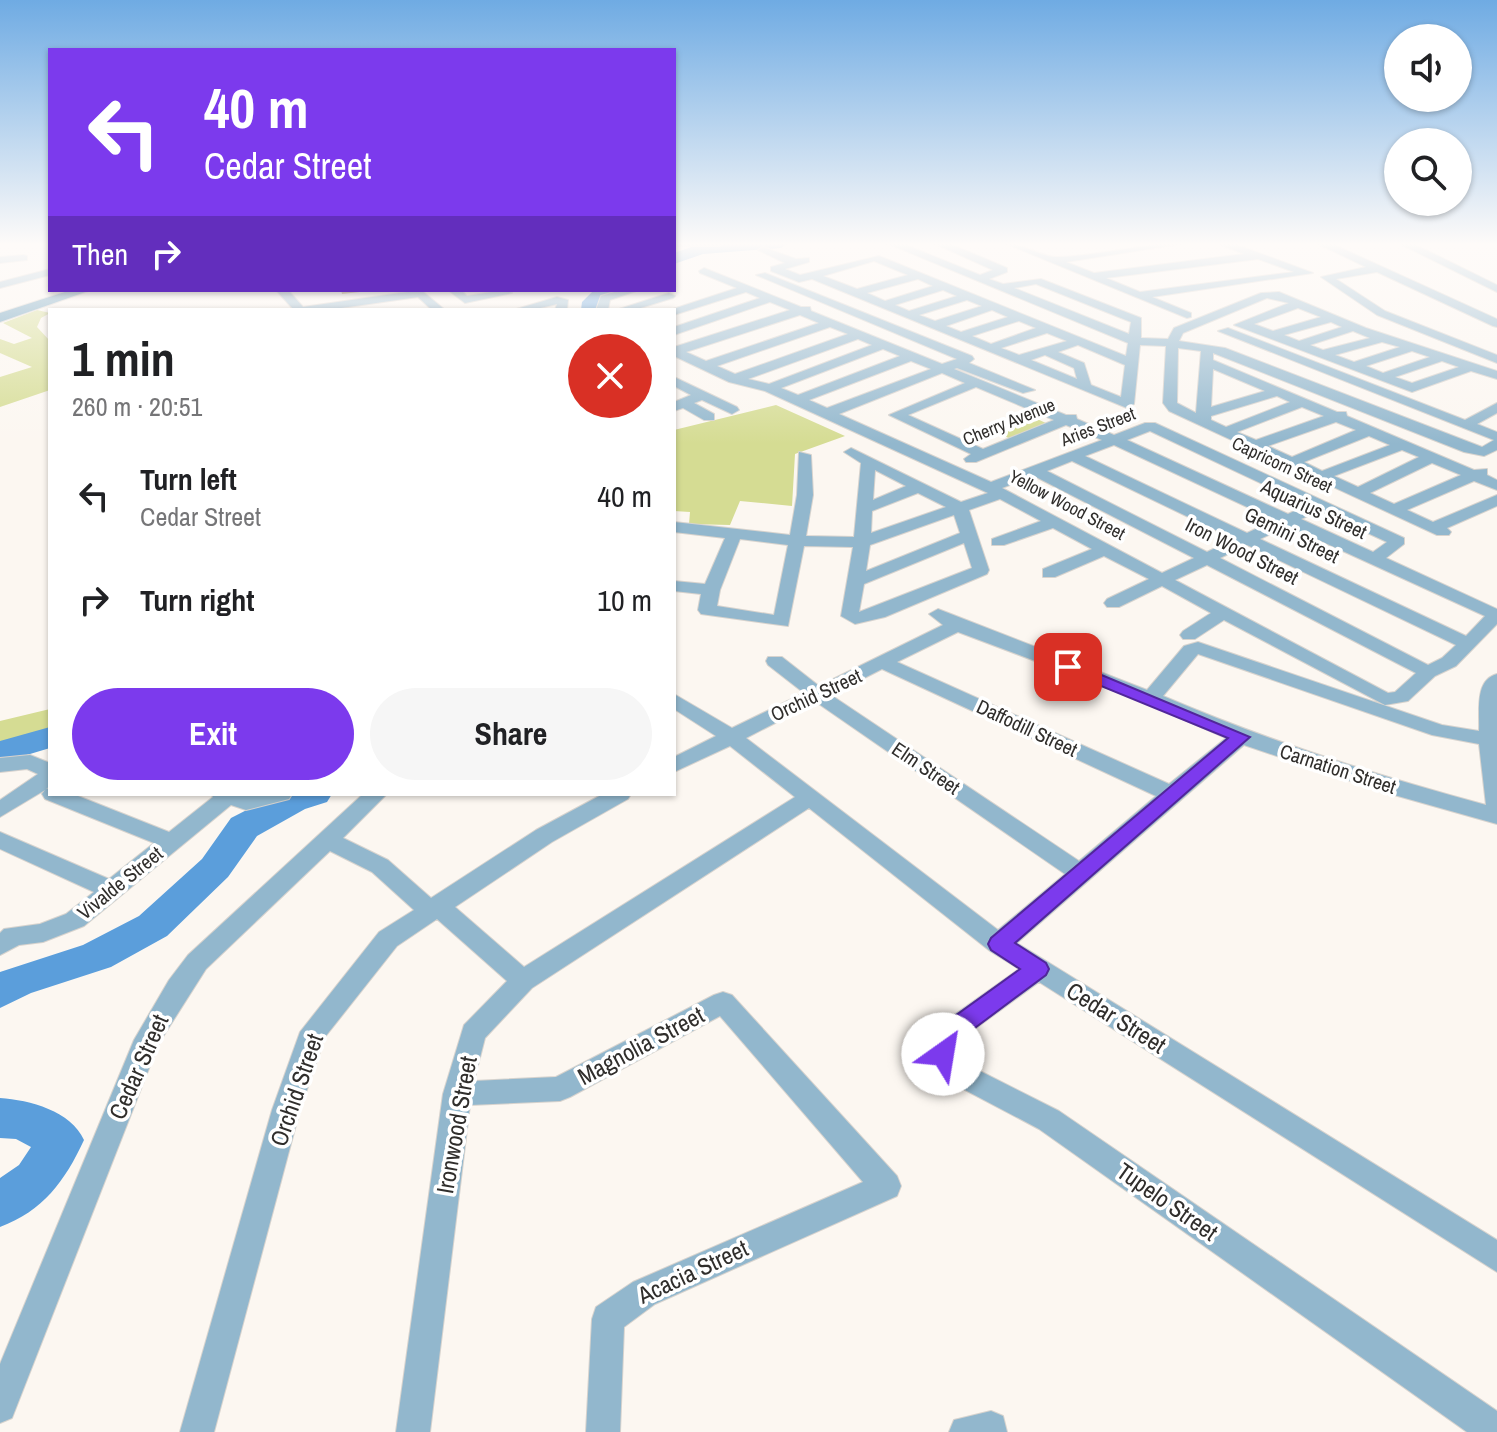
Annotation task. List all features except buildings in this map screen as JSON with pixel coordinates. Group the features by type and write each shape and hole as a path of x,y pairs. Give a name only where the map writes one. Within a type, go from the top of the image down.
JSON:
{"main road":[{"path":"0,318 24,310"}],"street":[{"path":"676,330 737,310"},
{"path":"676,351 801,310"},
{"name":"Aquarius Street","path":"801,310 907,358 1115,440 1496,615"},
{"path":"828,413 968,359 848,310"},
{"path":"900,310 1127,404 1129,362 1137,320 1111,310"},
{"path":"910,314 923,310"},
{"path":"936,325 982,310"},
{"path":"1002,310 1129,362"},
{"path":"1059,310 1135,341 1172,343 1490,448 1488,469 1393,510"},
{"path":"1173,310 1187,315"},
{"path":"1229,310 1178,331 1172,343 1170,403 1289,463 1438,530 1497,500"},
{"path":"1203,418 1210,338 1281,310"},
{"path":"1314,310 1410,348 1497,375"},
{"path":"1376,310 1495,360"},
{"path":"1468,310 1497,323"},
{"path":"963,335 1019,317"},
{"path":"1272,335 1331,318"},
{"path":"705,366 827,324"},
{"path":"1243,324 1412,388"},
{"path":"1298,345 1354,327"},
{"path":"993,347 1048,328"},
{"path":"1224,331 1497,437"},
{"path":"734,379 855,336"},
{"path":"1323,354 1382,338"},
{"path":"1021,359 1079,341"},
{"path":"770,388 880,346"},
{"path":"1354,366 1410,348"},
{"path":"1048,352 1080,366 1086,389"},
{"name":"Yellow Wood Street","path":"676,353 734,379 770,388 997,490 1392,700 1428,672"},
{"path":"1207,355 1244,377 1497,485"},
{"path":"798,400 907,358"},
{"path":"1383,377 1440,358"},
{"name":"Cherry Avenue","path":"948,468 1085,413 957,363"},
{"path":"1254,446 1470,367"},
{"path":"1244,377 1249,401"},
{"path":"676,383 732,410"},
{"path":"896,415 973,384"},
{"path":"1203,418 1278,392"},
{"path":"678,410 702,395"},
{"path":"862,400 983,454"},
{"path":"1224,432 1303,402"},
{"path":"1466,425 1497,407"},
{"path":"678,410 709,417"},
{"name":"Aries Street","path":"862,542 960,508 1035,470 1150,426"},
{"name":"Capricorn Street","path":"1150,426 1398,541 1373,560"},
{"path":"1289,463 1370,430"},
{"path":"1319,477 1404,444"},
{"path":"851,452 960,508 981,570 858,620 850,616 853,582 862,542 868,462"},
{"path":"735,533 711,590 707,610 782,622 805,495 804,455"},
{"path":"1357,493 1434,456"},
{"name":"Gemini Street","path":"1066,458 1250,540 1468,644"},
{"name":"Iron Wood Street","path":"1035,470 1428,672"},
{"path":"863,509 921,486"},
{"path":"1113,603 1165,581 1321,504"},
{"path":"998,542 1056,521"},
{"path":"676,527 797,541 862,542"},
{"path":"853,582 969,535"},
{"path":"1049,573 1108,548"},
{"path":"676,586 711,590"},
{"path":"1189,635 1224,612"},
{"name":"Carnation Street","path":"938,614 957,625 1151,698 1241,737 1388,786 1497,816"},
{"path":"1428,672 1449,662 1496,615"},
{"name":"Orchid Street","path":"676,764 729,735 884,663 957,625"},
{"path":"1151,698 1191,650 1198,648 1439,731 1489,739"},
{"name":"Elm Street","path":"775,661 817,694 1079,872"},
{"name":"Daffodill Street","path":"884,663 1171,794"},
{"path":"1497,680 1491,686 1489,739 1497,810"},
{"name":"Cedar Street","path":"676,701 729,735 999,944 1497,1257"},
{"path":"999,944 1079,872 1241,737"},
{"path":"0,765 30,762 47,784 0,810"},
{"path":"73,796 170,841"},
{"name":"Vivalde Street","path":"4,937 59,928 75,920 224,796"},
{"path":"228,796 246,803 273,796"},
{"name":"Cedar Street","path":"0,1406 147,1040 178,987 197,962 374,796"},
{"name":"Orchid Street","path":"197,1432 286,1110 313,1032 388,939 544,836 616,796"},
{"name":"Ironwood Street","path":"413,1432 457,1094 473,1033 523,981 808,799"},
{"path":"326,839 380,866 523,981"},
{"path":"0,840 111,890"},
{"name":"Tupelo Street","path":"1038,969 949,1033 943,1054 958,1073 1049,1120 1497,1432"},
{"name":"Magnolia Street","path":"457,1094 560,1089 723,1002 886,1186"},
{"name":"Acacia Street","path":"603,1432 608,1319 644,1293 886,1186"}],"green space":[{"path":"37,310 48,313 37,327 48,339 48,391 0,407 0,377 32,367 0,353 0,339 14,344 32,338 3,323"},
{"path":"776,405 845,436 795,454 792,506 740,501 730,525 689,524 690,512 676,511 676,430"},
{"path":"1022,412 1048,424 1011,439 985,428"},
{"path":"48,709 48,744 0,758 0,721"}],"waterway":[{"path":"0,752 48,738"},
{"path":"0,992 17,982 97,956 153,926 215,868 244,827 309,796"},
{"path":"0,1118 22,1119 61,1140 36,1180 0,1205"}],"route":[{"path":"943,1054 949,1033 1038,969 999,944 1079,872 1241,737 1068,667"}]}
